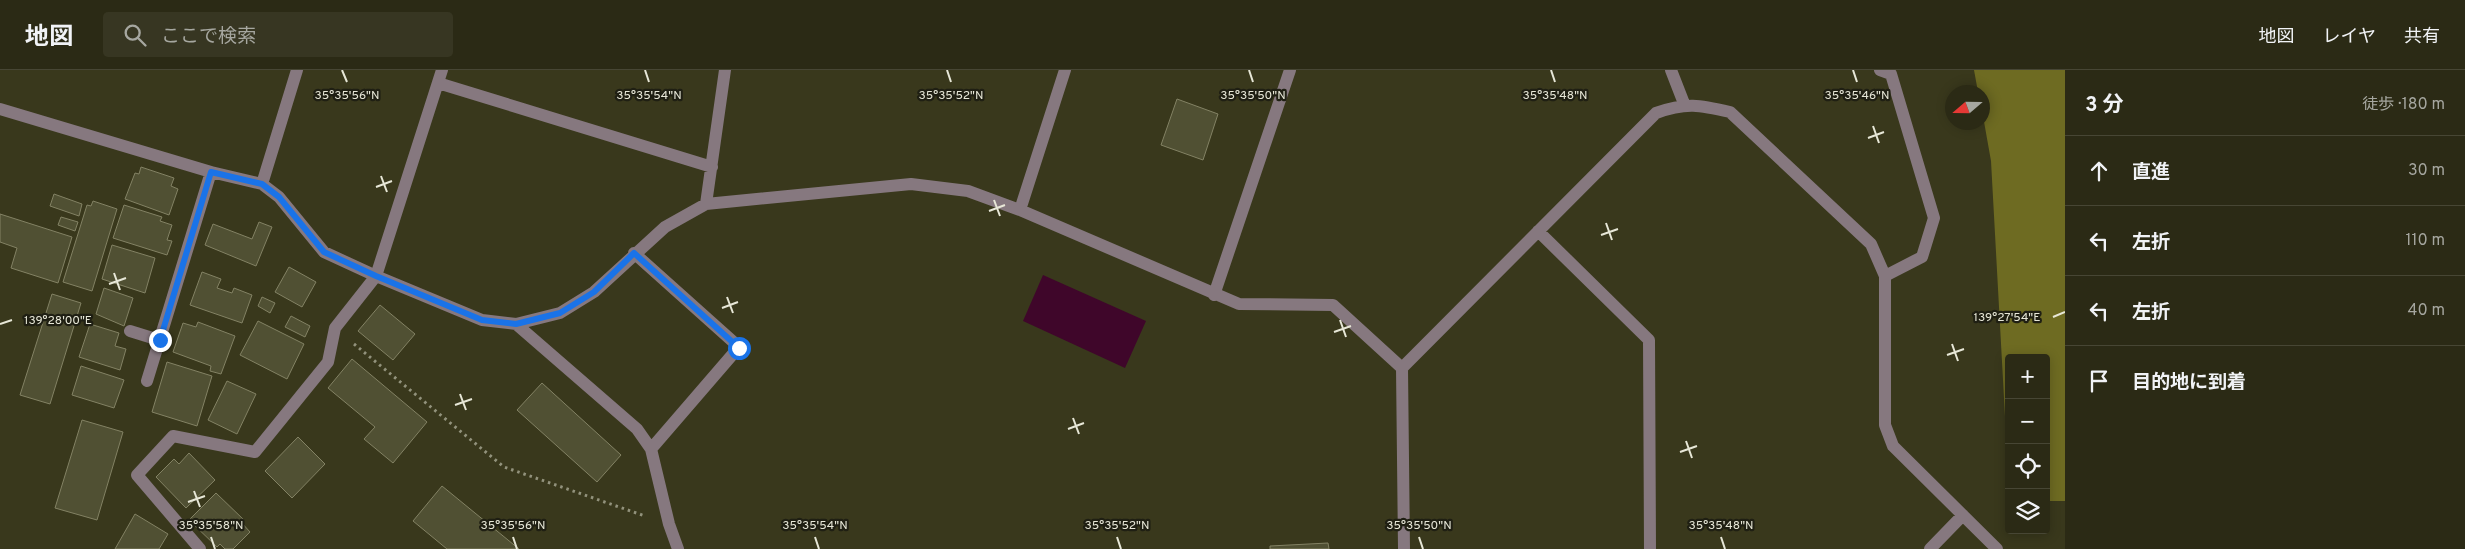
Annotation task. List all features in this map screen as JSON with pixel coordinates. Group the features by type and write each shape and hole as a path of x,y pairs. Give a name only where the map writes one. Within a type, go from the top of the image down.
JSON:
{"street":[{"path":"262,184 297,70"},
{"path":"706,204 725,70"},
{"path":"1020,210 1065,70"},
{"path":"1214,294 1290,70"},
{"path":"1671,70 1684,106"},
{"path":"1880,70 1890,74 1934,218 1922,257 1885,276"},
{"path":"200,549 137,475 173,436 256,452 328,362 335,328 376,276 440,76 712,167"},
{"path":"1404,549 1402,368 1656,113 1677,106 1700,106 1730,112 1871,244 1885,276 1885,425 1893,446 1998,549"},
{"path":"0,109 211,172 262,184 279,197 324,252 482,320 516,324 560,313 594,292 634,253 665,228 706,204 911,184 968,191 1020,210 1239,304 1333,305 1402,368"},
{"path":"147,381 211,172"},
{"path":"1538,231 1649,340 1650,549"},
{"path":"634,253 739,348 651,449"},
{"path":"516,324 637,429 651,449 669,524 678,549"},
{"path":"130,331 160,340"},
{"path":"1930,549 1963,515"}],"path":[{"path":"335,328 504,467 669,524"}],"shaded area":[{"path":"1974,70 2065,70 2065,501 2050,501 2050,354 2005,354 2005,416 1991,161 1985,130 1990,130 1990,85 1977,85"},
{"path":"1043,275 1146,321 1125,368 1023,321"}],"building":[{"path":"1177,99 1218,114 1203,160 1161,145"},
{"path":"141,167 174,178 171,186 178,189 169,215 125,199 135,173 139,174"},
{"path":"54,194 82,204 79,216 50,206"},
{"path":"93,201 117,209 92,291 63,282 87,205 91,206"},
{"path":"124,205 162,217 160,221 172,225 167,240 172,241 167,255 113,238"},
{"path":"0,214 72,237 58,283 11,268 17,248 0,242"},
{"path":"61,217 78,222 75,231 58,225"},
{"path":"259,222 272,227 256,266 205,245 213,224 252,239"},
{"path":"112,245 155,258 145,293 102,279"},
{"path":"289,267 316,282 302,307 275,292"},
{"path":"202,272 221,279 217,288 232,293 234,288 252,295 242,323 190,305"},
{"path":"104,288 133,298 124,326 96,314"},
{"path":"52,294 81,303 50,404 20,395"},
{"path":"262,297 275,303 270,313 258,306"},
{"path":"380,305 415,334 393,360 358,331"},
{"path":"291,316 310,326 305,337 285,327"},
{"path":"258,321 304,344 287,379 240,355"},
{"path":"198,322 235,336 221,374 210,371 211,366 173,352 183,323 196,327"},
{"path":"90,324 119,333 115,346 126,349 120,370 79,357"},
{"path":"352,359 427,422 393,463 364,439 375,427 328,388"},
{"path":"167,362 212,376 197,426 152,412"},
{"path":"81,366 124,380 114,408 72,395"},
{"path":"227,381 256,394 237,434 208,420"},
{"path":"542,383 621,455 597,482 517,410"},
{"path":"82,420 123,432 97,520 55,508"},
{"path":"298,437 325,464 292,498 265,471"},
{"path":"189,453 215,480 186,508 156,477 174,459 179,464"},
{"path":"442,486 519,549 447,549 413,521"},
{"path":"216,493 244,520 241,522 250,532 233,549 225,549 220,544 217,547 189,520"},
{"path":"135,514 168,534 159,549 115,549"},
{"path":"1328,543 1329,549 1270,549 1270,546"}],"route":[{"path":"160,340 211,172 262,184 279,197 324,252 482,320 516,324 560,313 594,292 634,253 739,348"}]}
